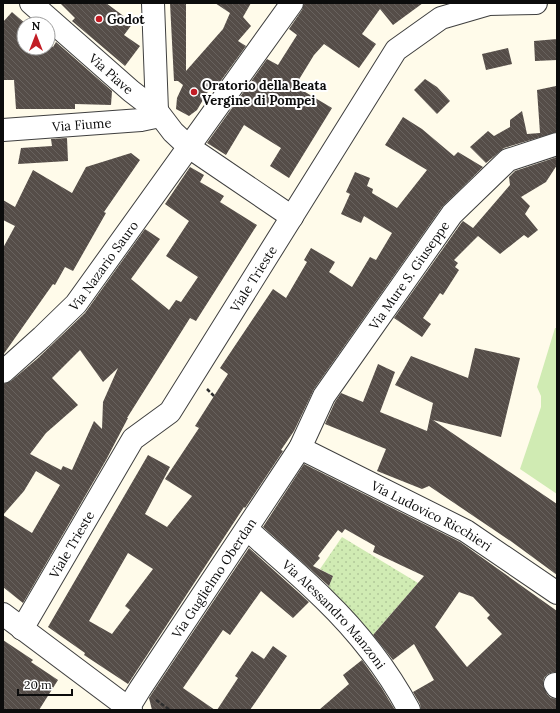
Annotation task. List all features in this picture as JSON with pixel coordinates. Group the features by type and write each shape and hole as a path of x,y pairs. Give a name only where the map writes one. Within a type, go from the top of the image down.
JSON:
{"street":[{"name":"Via Piave","path":"31,3 131,91 159,113 173,132 190,147 292,217"},
{"path":"154,3 159,113"},
{"name":"Via Nazario Sauro","path":"3,372 76,304 292,3"},
{"name":"Viale Trieste","path":"22,629 133,439 170,412 396,50 440,18 489,4 536,3"},
{"name":"Via Fiume","path":"3,130 141,120 159,113"},
{"name":"Via Mure S. Giuseppe","path":"300,448 324,396 452,214 508,160 557,144"},
{"name":"Via Guglielmo Oberdan","path":"129,709 140,689 300,448"},
{"name":"Via Ludovico Ricchieri","path":"300,448 466,531 557,593"},
{"name":"Via Alessandro Manzoni","path":"247,529 325,600 370,650 410,710"},
{"path":"3,614 129,709"}],"path":[{"path":"154,699 170,710"}],"green space":[{"path":"555,328 557,328 557,494 520,469 541,407 541,396 537,387"},
{"path":"342,537 418,583 371,637 327,590 333,576 320,569"}],"building":[{"path":"60,3 106,3 133,23 124,35 140,46 125,66 72,21 75,18"},
{"path":"170,3 186,3 186,71 223,29 230,13 215,3 251,3 243,17 251,26 238,41 246,46 217,86 213,83 197,110 189,116 176,109 177,98 183,85 178,81 174,81"},
{"path":"304,3 423,3 393,25 380,9 362,34 376,44 359,68 324,44 314,55 295,86 332,108 289,178 270,166 281,148 244,125 226,155 207,143 267,59 278,65 297,35 289,29 302,10"},
{"path":"12,12 17,16 16,56 56,56 56,42 112,91 111,105 75,104 75,109 16,109 14,80 3,80 3,22"},
{"path":"557,39 557,60 535,61 534,41"},
{"path":"508,48 512,64 486,70 482,54"},
{"path":"425,79 437,87 450,101 437,114 414,90"},
{"path":"556,86 557,132 504,148 486,163 470,147 488,131 494,136 510,127 510,120 522,111 527,134 540,133 537,90"},
{"path":"403,117 422,129 454,156 458,152 483,167 442,207 314,389 294,431 281,450 283,451 245,508 244,507 128,684 84,655 85,653 48,627 148,455 170,467 145,514 167,527 192,496 165,479 199,428 195,426 228,374 220,368 273,289 286,298 307,262 304,260 311,248 335,262 329,272 352,287 370,257 376,260 392,233 364,216 361,223 341,214 350,194 346,192 355,172 370,178 367,186 373,189 372,193 397,208 427,170 385,145","holes":["128,553 153,569 125,606 130,610 112,634 89,621"]},
{"path":"67,138 68,161 18,164 21,148 52,146 51,139"},
{"path":"131,153 140,160 104,212 106,213 73,271 65,267 55,285 53,284 3,355 3,248 15,226 3,220 3,200 15,207 33,170 72,193 86,167"},
{"path":"557,157 557,165 546,182 521,197 530,206 525,214 538,230 528,238 524,235 500,254 478,236 454,260 458,263 455,267 459,270 443,295 440,293 423,318 431,324 422,337 394,318 463,221 473,228 510,185 509,177 515,171"},
{"path":"190,167 204,175 200,182 224,196 220,202 257,225 196,321 190,318 127,418 106,460 23,603 3,587 3,515 3,384 11,381 37,359 85,313 145,229 160,239 131,279 169,310 176,300 181,302 198,277 166,256 189,221 165,204","holes":["80,350 103,382 118,368 103,402 102,429 94,421 72,470 63,466 61,470 30,454 46,433 78,405 52,378","36,471 60,485 32,533 3,515 24,491"]},
{"path":"475,348 520,358 501,437 433,420 557,504 557,575 512,542 429,486 422,489 377,471 386,449 325,424 335,402 341,393 363,402 378,364 395,372 380,412 427,431 433,403 395,385 411,356 468,378"},
{"path":"304,464 460,542 557,611 557,672 548,674 544,678 543,684 547,694 551,698 557,699 557,710 421,710 420,704 413,692 434,680 414,644 393,660 373,635 424,576 373,552 375,546 345,529 342,533 338,530 318,556 320,558 313,566 333,576 329,586 263,527","holes":["459,592 473,597 490,615 487,618 502,634 467,667 435,627"]},
{"path":"249,548 309,602 293,618 261,591 230,635 223,630 183,688 215,710 152,710 149,698"},
{"path":"3,640 33,660 31,662 58,680 39,710 3,710"},
{"path":"273,646 287,656 250,710 217,710 238,678 235,676 252,651 264,659"},
{"path":"362,660 395,710 319,710 349,684 343,675"}],"place":[{"name":"Godot","path":"99,19"},
{"name":"Oratorio della Beata Vergine di Pompei","path":"194,92"}]}
